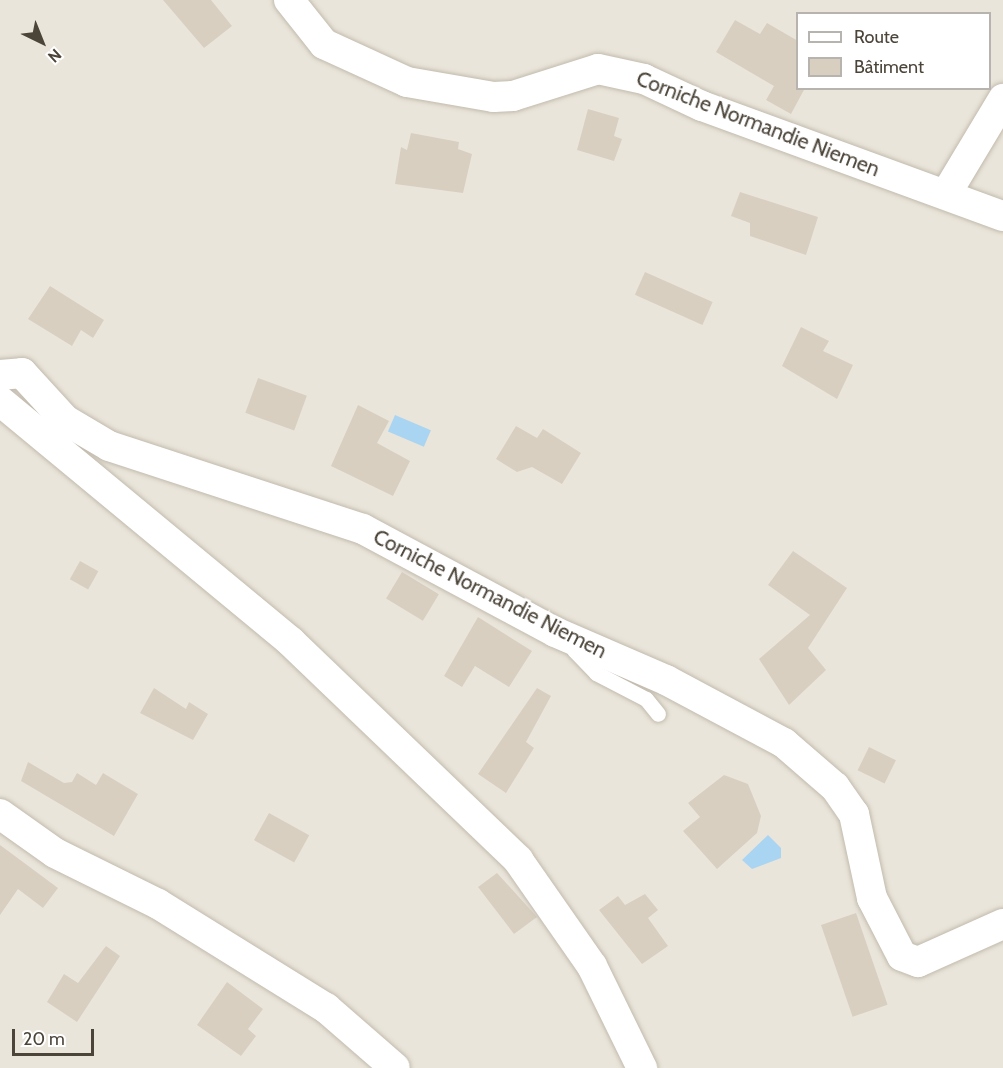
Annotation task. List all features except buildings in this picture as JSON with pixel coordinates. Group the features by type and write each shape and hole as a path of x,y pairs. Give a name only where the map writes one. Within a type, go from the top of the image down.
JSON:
{"street":[{"name":"Corniche Normandie Niemen","path":"289,0 324,44 406,82 513,96 598,69 644,78 702,106 1003,216"},
{"path":"946,194 1003,99"},
{"name":"Corniche Normandie Niemen","path":"1,372 22,373 65,420 109,447 363,529 576,641 666,680 784,743 812,764 854,814 872,898 902,956 918,962 1003,924"},
{"path":"0,400 291,642 518,860 592,966 642,1068"},
{"path":"0,814 55,853 158,904 317,1002 395,1068"}],"lane":[{"path":"576,641 574,650 582,661 646,699 658,714"}],"shaded area":[{"path":"0,0 1003,0 1003,1068 0,1068"}],"water":[{"path":"395,415 431,430 424,447 388,432"},
{"path":"768,835 781,848 781,858 752,869 742,860"}]}
